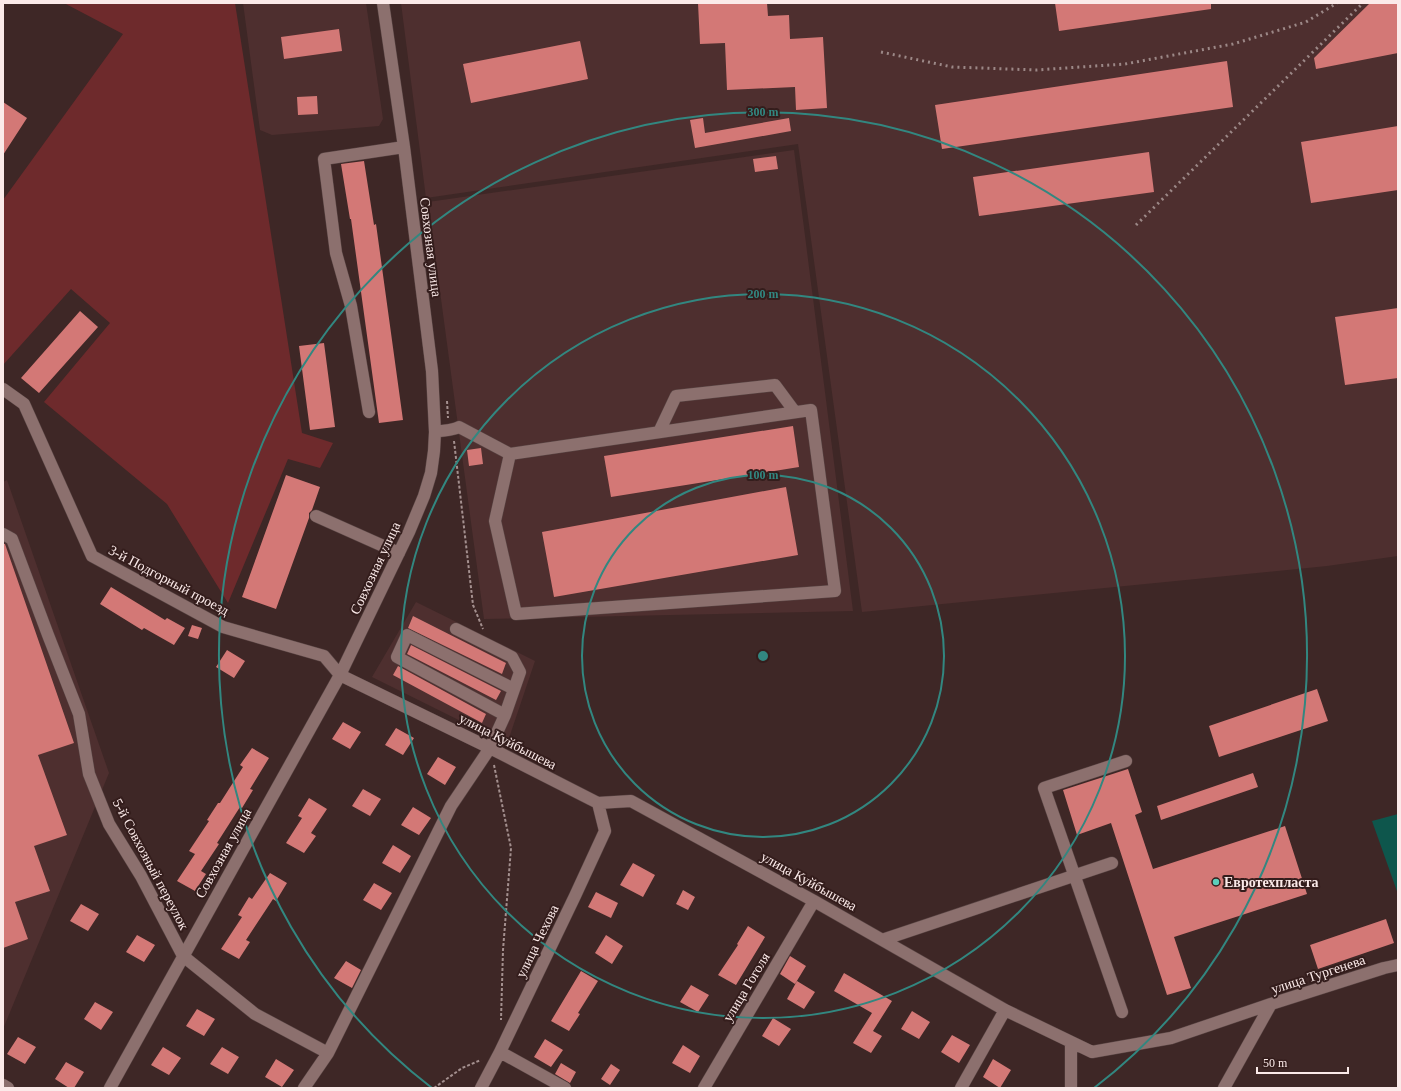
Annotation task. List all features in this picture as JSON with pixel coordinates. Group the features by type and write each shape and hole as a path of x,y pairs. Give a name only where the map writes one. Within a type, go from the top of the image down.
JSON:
{"street":[{"name":"Совхозная улица","path":"110,1088 340,675 399,553 424,496 431,473 435,432 432,371 404,146 383,3"},
{"path":"369,412 351,306 336,253 324,159 404,146"},
{"path":"659,432 676,396 775,385 796,412"},
{"name":"3-й Подгорный проезд","path":"3,390 24,404 92,556 223,626 324,656 340,675"},
{"path":"435,432 452,430 459,427 510,454 811,410 835,591 516,614 495,521 510,454"},
{"path":"316,516 399,553"},
{"name":"5-й Совхозный переулок","path":"3,534 12,539 79,714 88,774 110,824 141,876 183,956 255,1014 328,1053"},
{"path":"304,1088 328,1053 451,806 490,748 505,715 520,672 512,657 456,629"},
{"path":"505,715 397,656 407,635 514,689"},
{"name":"улица Куйбышева","path":"340,675 490,748 598,803 631,801 814,901 1004,1010 1092,1052 1171,1038 1271,1004"},
{"path":"1122,1012 1044,788 1126,762"},
{"name":"улица Чехова","path":"481,1088 500,1052 605,831 598,803"},
{"path":"882,940 1112,863"},
{"name":"улица Гоголя","path":"704,1088 814,901"},
{"name":"улица Тургенева","path":"1224,1088 1271,1004 1384,968 1398,965"},
{"path":"961,1088 1004,1010"},
{"path":"1071,1042 1071,1088"},
{"path":"500,1052 565,1088"},
{"path":"3,1085 8,1088"}],"path":[{"path":"452,430 473,605 491,647"},
{"path":"490,748 511,848 503,950 501,1021"},
{"path":"434,1088 462,1068 500,1052"}],"shaded area":[{"path":"64,3 235,3 302,433 333,443 320,468 288,459 228,603 167,504 44,402 110,323 71,289 3,365 3,200 123,34"},
{"path":"243,3 366,3 383,119 379,126 272,135 260,130"},
{"path":"401,3 1398,3 1398,556 1327,566 862,612 798,144 426,198"},
{"path":"794,150 853,611 484,619 428,202"},
{"path":"7,480 109,773 3,1029 3,482"},
{"path":"416,602 535,661 507,744 372,677"}],"water":[{"path":"1398,814 1398,894 1372,821"}],"building":[{"path":"698,3 767,3 768,16 789,15 790,39 823,37 827,108 796,110 795,87 727,90 725,43 700,44"},
{"path":"1055,3 1211,3 1211,9 1059,31"},
{"path":"1370,3 1398,3 1398,53 1316,69 1314,58"},
{"path":"339,29 342,51 284,59 281,37"},
{"path":"580,41 588,79 471,103 463,64"},
{"path":"1227,61 1233,107 942,149 935,105"},
{"path":"317,96 318,114 298,115 297,97"},
{"path":"3,102 27,118 3,155"},
{"path":"703,118 705,133 789,118 791,131 695,148 690,120"},
{"path":"1398,126 1398,190 1311,203 1301,142"},
{"path":"1149,152 1154,192 979,216 973,177"},
{"path":"776,156 778,169 755,172 753,159"},
{"path":"364,161 374,225 376,224 403,420 379,423 351,219 341,164"},
{"path":"1398,308 1398,378 1345,385 1335,317"},
{"path":"80,311 98,327 39,393 21,378"},
{"path":"324,343 335,427 310,430 299,346"},
{"path":"793,426 799,467 611,497 604,456"},
{"path":"481,448 483,464 469,466 467,450"},
{"path":"286,475 320,487 312,510 309,513 309,518 276,609 242,597"},
{"path":"786,487 798,555 554,597 542,532"},
{"path":"3,544 5,544 74,743 38,755 67,835 34,846 50,891 15,902 28,939 3,948"},
{"path":"111,587 165,620 167,618 185,628 174,645 144,628 142,630 100,604"},
{"path":"413,616 506,663 502,674 408,628"},
{"path":"192,625 202,628 198,639 188,636"},
{"path":"411,645 501,691 496,700 407,654"},
{"path":"227,650 245,661 234,678 216,667"},
{"path":"398,666 486,714 482,723 393,675"},
{"path":"1317,689 1328,721 1219,757 1209,726"},
{"path":"343,722 361,732 350,749 332,739"},
{"path":"396,728 414,738 403,755 385,745"},
{"path":"252,748 269,758 250,789 253,790 242,808 240,807 217,843 219,844 201,871 206,874 195,891 177,881 195,854 189,851 209,821 207,820 218,803 220,803 243,767 240,765"},
{"path":"438,757 456,767 445,785 427,774"},
{"name":"Евротехпласта","path":"1128,769 1142,812 1135,815 1153,869 1285,826 1307,894 1174,937 1191,988 1167,995 1111,823 1077,835 1063,790"},
{"path":"1253,773 1258,787 1161,820 1157,806"},
{"path":"363,789 381,799 370,816 352,806"},
{"path":"309,798 327,809 311,833 316,836 304,853 286,843 302,818 298,816"},
{"path":"413,807 431,818 419,835 401,825"},
{"path":"393,845 411,856 400,873 382,863"},
{"path":"633,863 655,875 643,897 620,885"},
{"path":"270,873 287,883 276,901 273,899 246,940 250,942 239,959 221,949 242,917 238,915 249,897 252,899"},
{"path":"374,883 392,893 381,910 363,900"},
{"path":"683,890 695,897 688,910 676,904"},
{"path":"596,892 618,903 611,918 588,907"},
{"path":"81,904 99,914 88,931 70,921"},
{"path":"1386,919 1394,943 1318,969 1310,945"},
{"path":"748,926 765,937 736,985 718,975 738,945 737,944"},
{"path":"137,935 155,945 144,962 126,952"},
{"path":"606,935 623,946 612,964 595,953"},
{"path":"790,956 806,966 795,984 780,974"},
{"path":"346,961 361,970 352,988 334,978"},
{"path":"581,971 598,981 578,1013 580,1014 569,1031 551,1021"},
{"path":"844,973 892,1001 873,1031 882,1036 871,1053 853,1043 872,1013 834,991"},
{"path":"797,981 815,992 804,1009 787,999"},
{"path":"691,985 709,995 698,1012 680,1002"},
{"path":"95,1002 113,1012 101,1030 84,1019"},
{"path":"197,1009 215,1019 204,1036 186,1026"},
{"path":"912,1011 930,1022 919,1039 901,1029"},
{"path":"773,1018 791,1029 779,1046 762,1036"},
{"path":"952,1035 970,1045 959,1063 941,1052"},
{"path":"18,1037 36,1047 25,1064 7,1054"},
{"path":"545,1039 563,1050 551,1067 534,1057"},
{"path":"683,1045 700,1056 690,1073 672,1063"},
{"path":"163,1047 181,1058 169,1075 151,1065"},
{"path":"222,1047 239,1057 228,1074 210,1064"},
{"path":"276,1059 294,1070 282,1087 265,1077"},
{"path":"993,1059 1011,1070 1000,1088 983,1077"},
{"path":"66,1062 84,1072 74,1088 69,1088 55,1079"},
{"path":"561,1063 576,1072 570,1083 555,1074"},
{"path":"611,1064 620,1070 610,1085 601,1079"}],"railway":[{"path":"881,52 952,67 1036,70 1125,64 1233,44 1306,22 1337,3"},
{"path":"1136,225 1363,3"}],"place":[{"name":"Евротехпласта","path":"1216,882"}]}
